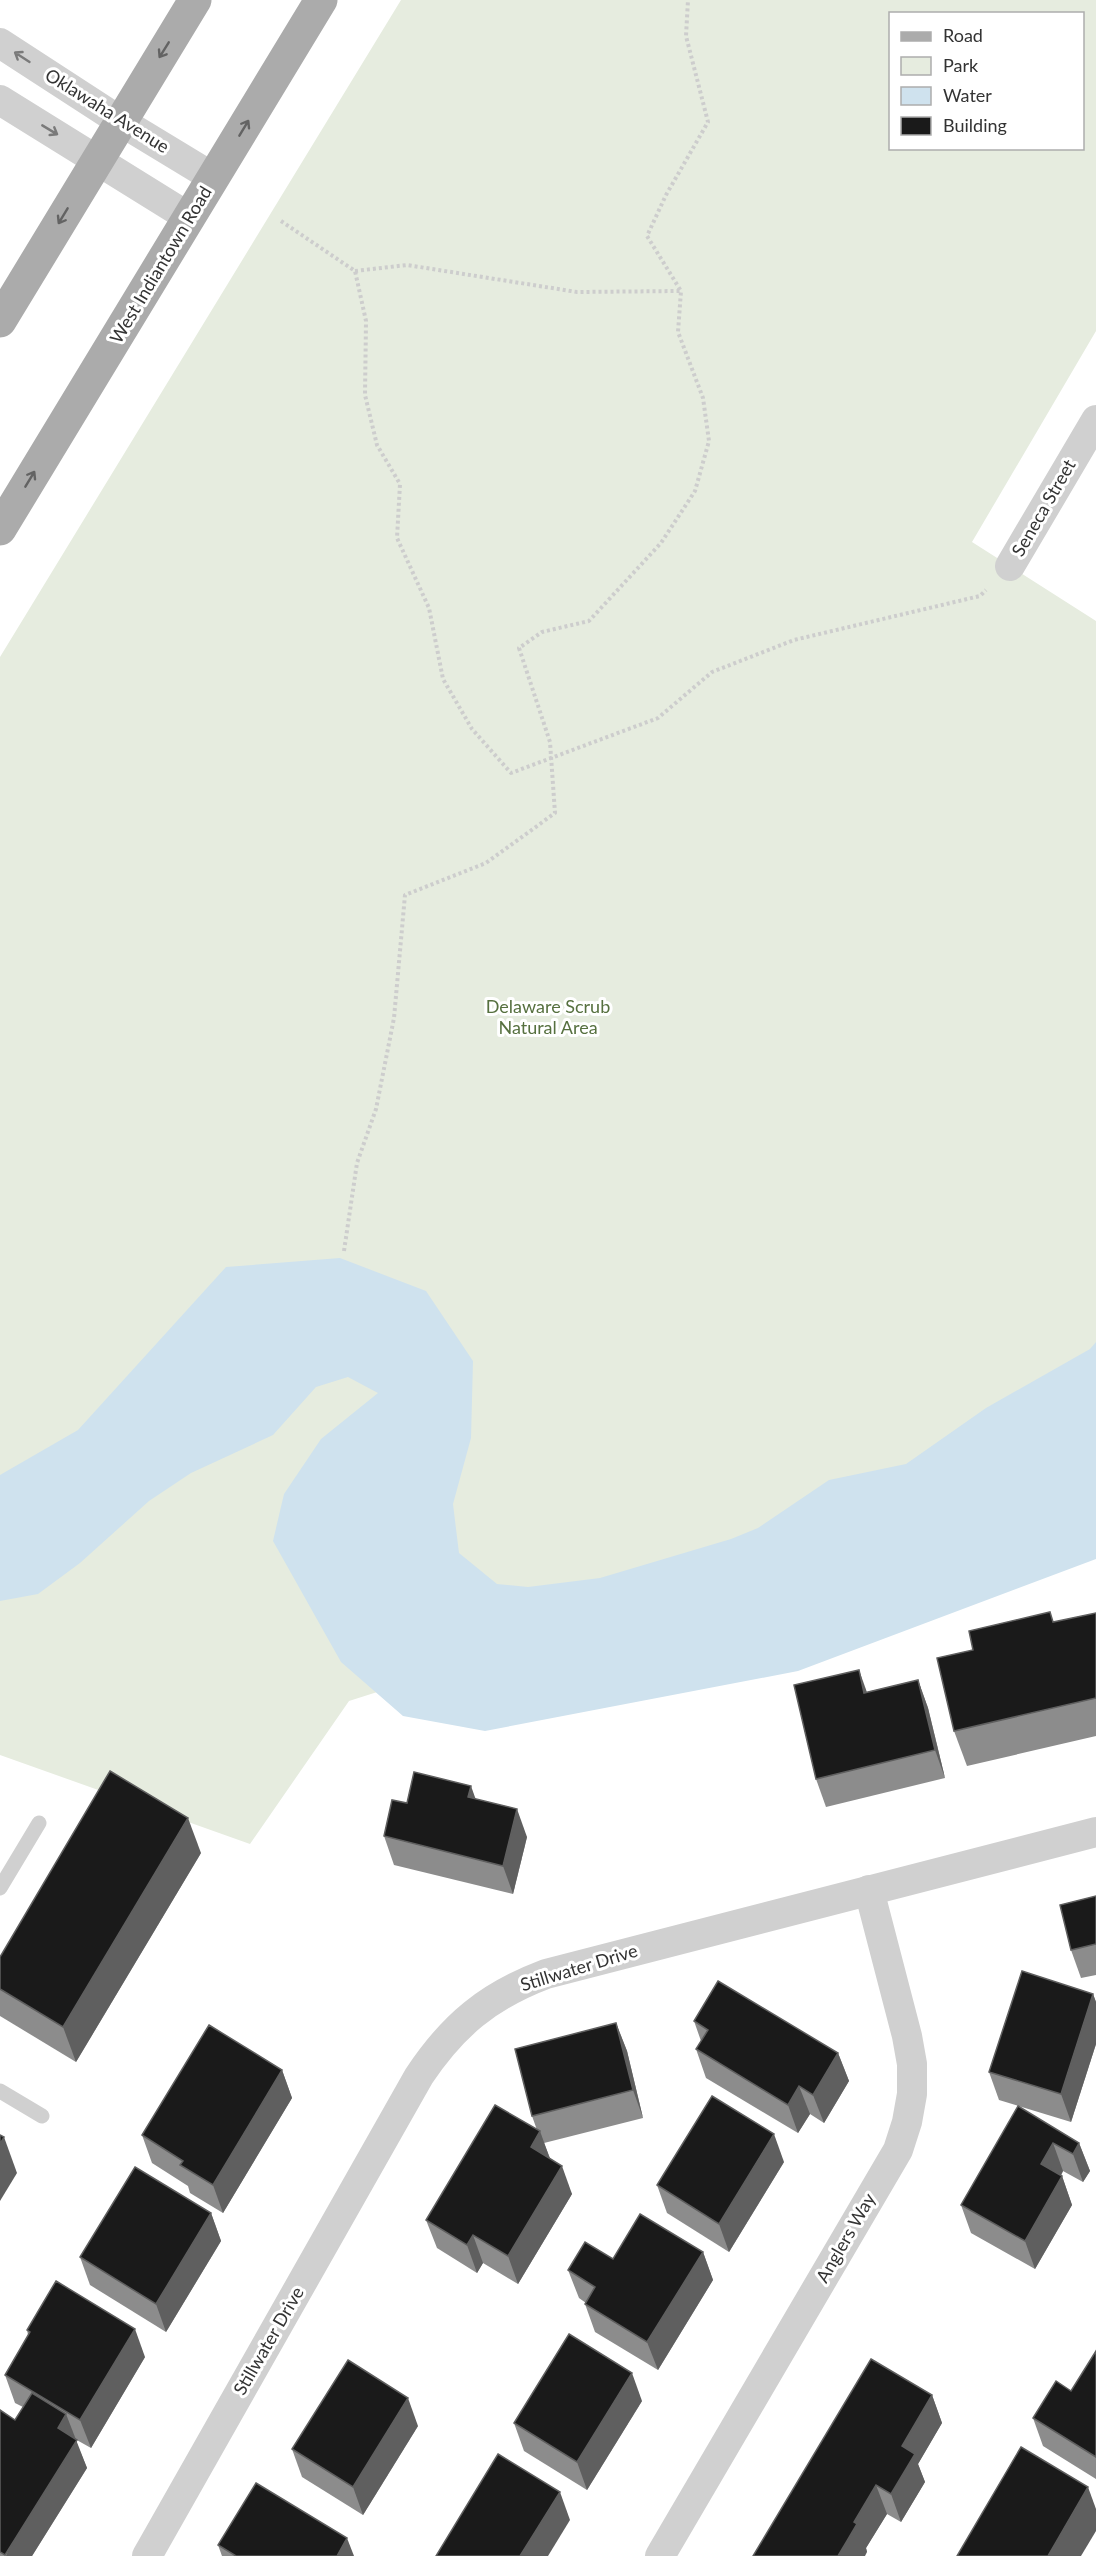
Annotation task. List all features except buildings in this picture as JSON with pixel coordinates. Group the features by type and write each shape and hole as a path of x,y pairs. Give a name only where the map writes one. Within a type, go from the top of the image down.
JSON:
{"main road":[{"path":"0,321 195,0"},
{"name":"West Indiantown Road","path":"0,529 321,0"}],"street":[{"name":"Oklawaha Avenue","path":"0,43 120,121 214,178"},
{"path":"0,100 189,218"},
{"name":"Seneca Street","path":"1010,566 1096,420"},
{"name":"Stillwater Drive","path":"147,2556 419,2076 433,2054 465,2020 495,1998 520,1984 546,1974 1096,1832"},
{"name":"Anglers Way","path":"660,2556 898,2150 907,2122 912,2094 912,2064 908,2036 869,1890"}],"lane":[{"path":"0,1888 39,1823"},
{"path":"0,2091 42,2116"}],"path":[{"path":"344,1251 357,1163 376,1109 394,1018 405,895 486,863 555,813 550,742 519,648 542,632 589,621 661,543 695,491 709,441 703,398 678,332 681,291 647,236 666,195 708,122 686,36 688,0"},
{"path":"281,221 355,271 407,265 577,292 681,291"},
{"path":"355,271 366,321 365,395 377,445 400,484 397,538 429,608 442,679 472,729 511,773 658,718 712,672 794,640 980,596 1010,566"}],"green space":[{"name":"Delaware Scrub Natural Area","path":"401,0 1096,0 1096,331 972,542 1096,621 1096,1377 531,1643 349,1701 250,1844 0,1755 0,657"}],"water":[{"path":"340,1258 426,1291 473,1361 471,1438 453,1504 459,1553 497,1584 528,1587 600,1578 731,1539 758,1528 829,1480 906,1464 986,1408 1090,1349 1096,1342 1096,1559 798,1671 485,1731 403,1716 341,1662 273,1541 284,1494 321,1439 378,1393 348,1377 316,1387 273,1435 191,1473 149,1501 80,1563 38,1594 0,1601 0,1475 78,1430 226,1267"}]}
